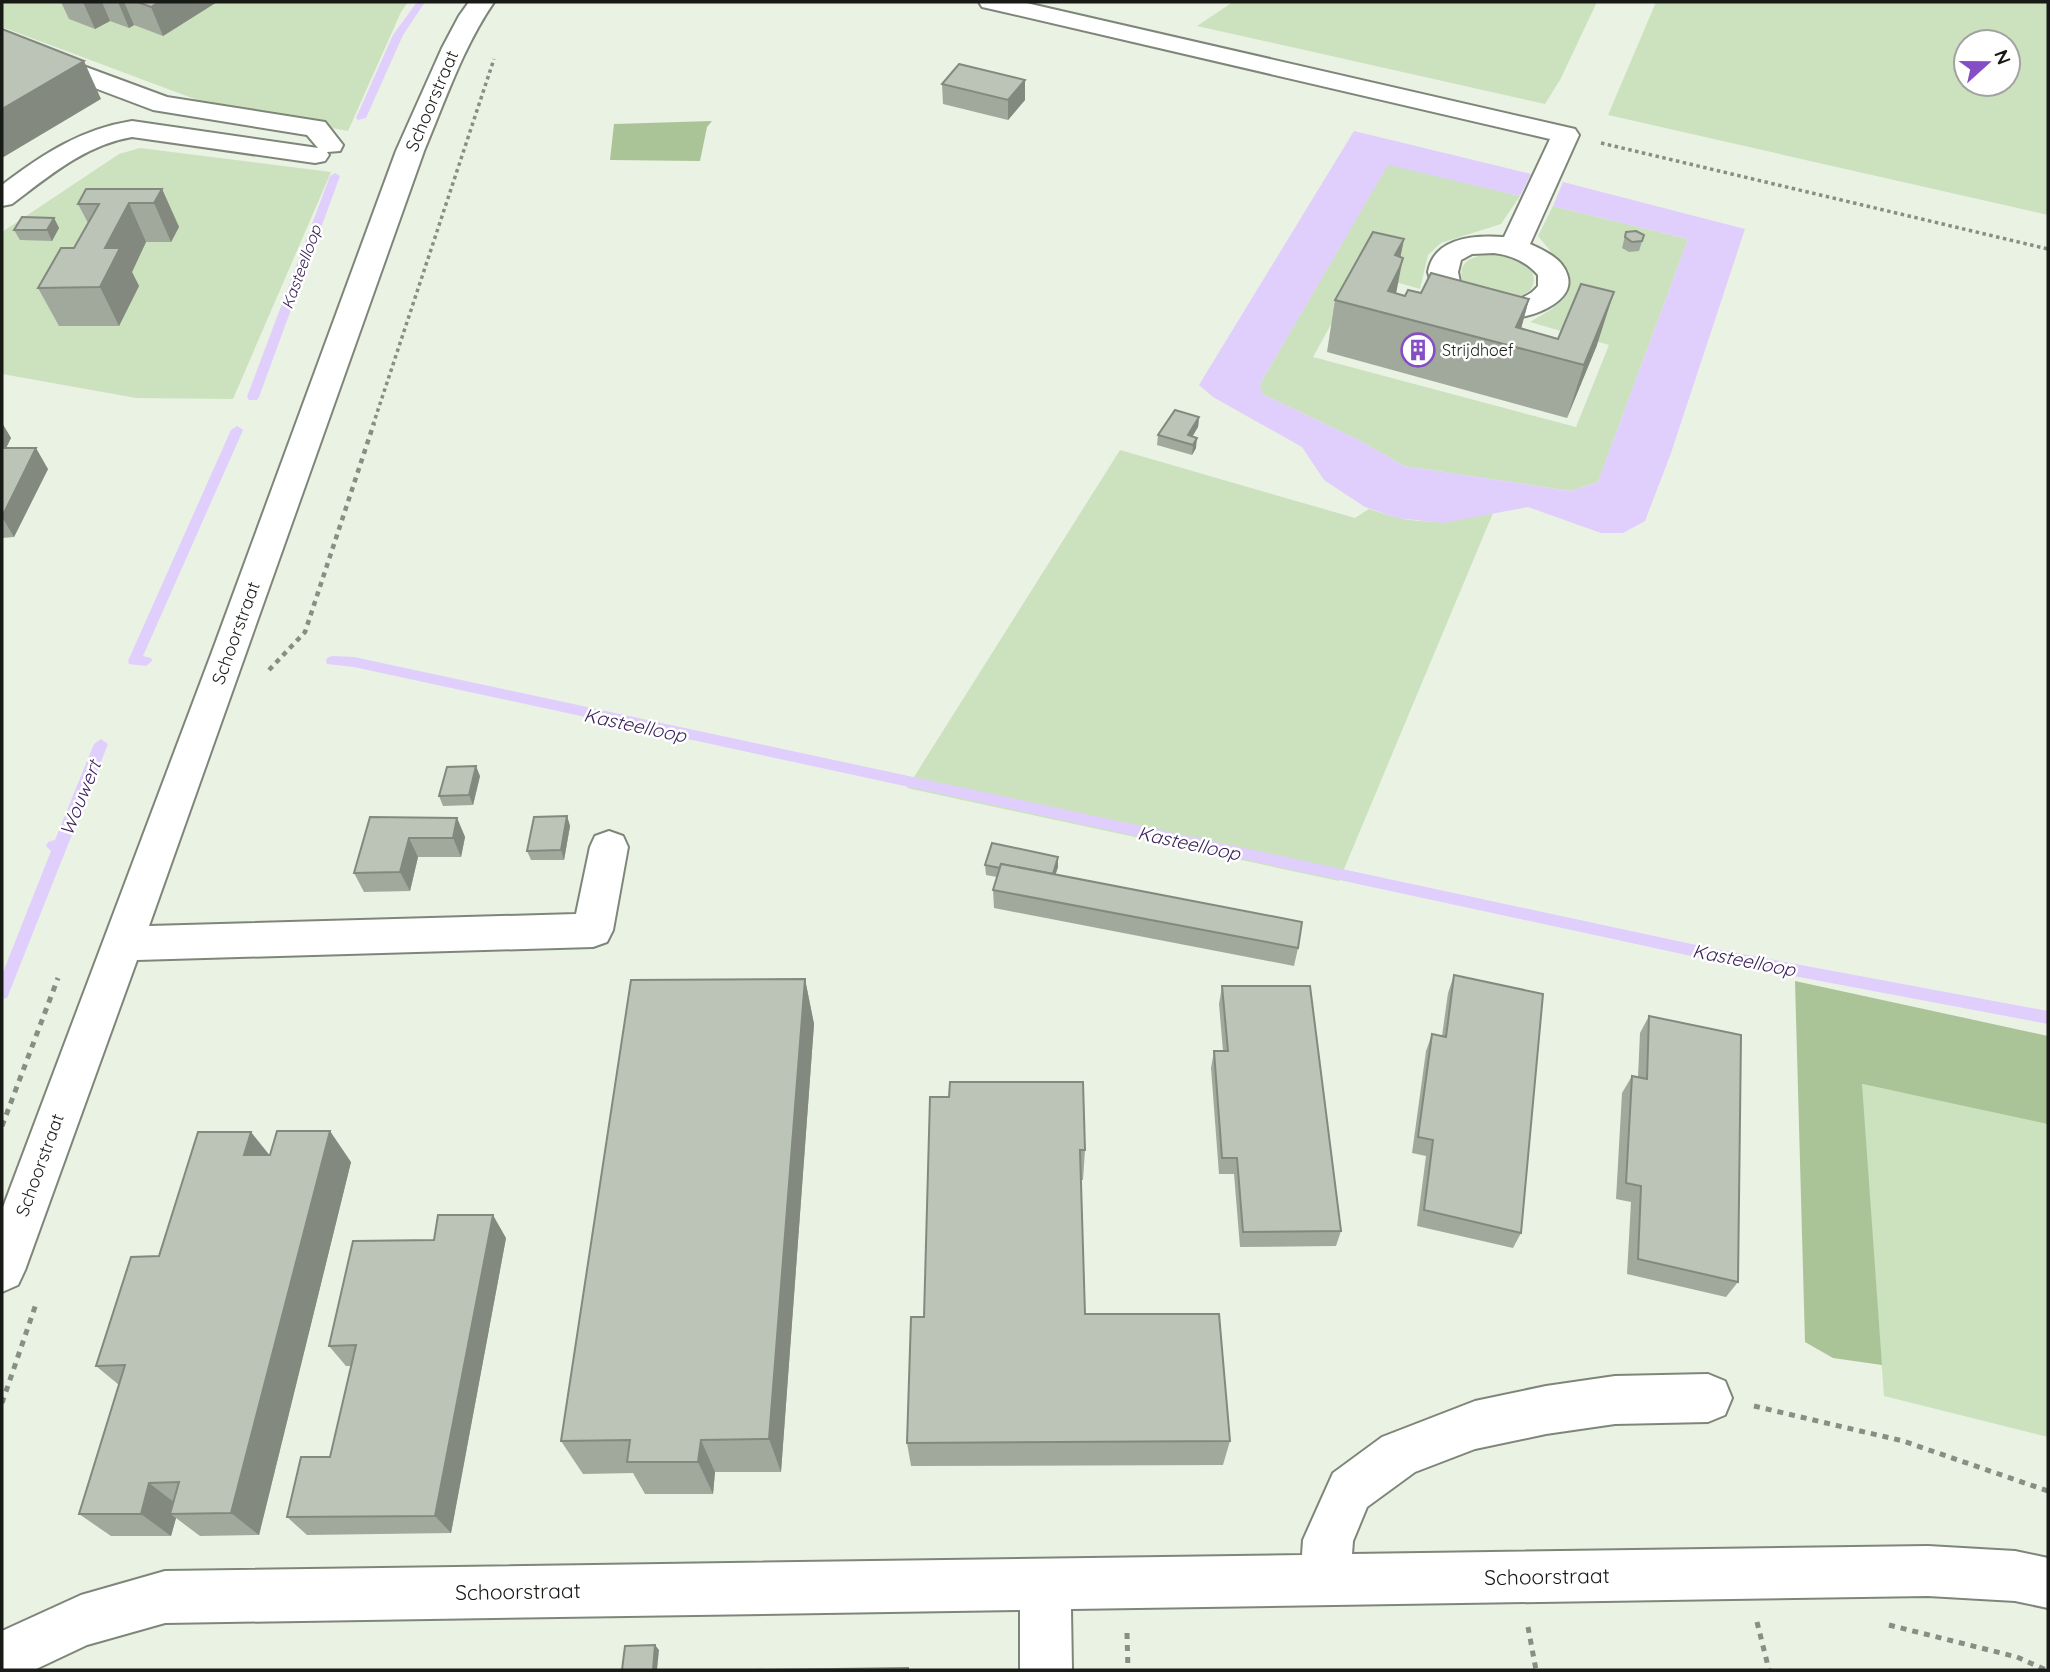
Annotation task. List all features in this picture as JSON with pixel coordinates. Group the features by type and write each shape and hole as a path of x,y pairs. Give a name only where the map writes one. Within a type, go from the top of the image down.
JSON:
{"street":[{"name":"Schoorstraat","path":"2,1270 410,150 455,48 471,16 482,2"},
{"path":"991,2 1566,135 1514,247"},
{"path":"2,44 149,99 316,128 322,150 125,129 112,131 62,154 2,198"},
{"path":"125,129 149,99"},
{"path":"122,944 593,930 609,847"},
{"path":"1325,1580 1328,1540 1350,1490 1399,1454 1475,1425 1546,1410 1615,1400 1708,1398"},
{"name":"Schoorstraat","path":"2,1658 81,1621 165,1597 1927,1571 2015,1576 2048,1583"},
{"path":"1045,1584 1046,1670"}],"path":[{"path":"285,654 305,632 497,51"},
{"path":"1566,135 2048,248"},
{"path":"1708,1398 1809,1416 1915,1442 2048,1491"},
{"path":"1127,1631 1128,1670"}],"green space":[{"path":"2,2 408,2 401,12 348,131 216,107 2,27"},
{"path":"1233,2 1597,2 1560,80 1545,104 1197,26"},
{"path":"1656,2 2048,2 2048,215 1608,115"},
{"path":"712,121 707,127 700,161 610,160 614,124"},
{"path":"140,148 331,172 233,399 136,398 2,374 2,232 119,154"},
{"path":"1388,164 1520,196 1501,224 1441,243 1428,255 1420,289 1360,272 1313,357 1576,427 1609,345 1530,322 1552,309 1568,291 1567,271 1538,236 1553,206 1688,239 1598,482 1570,491 1404,466 1359,440 1262,394 1260,384"},
{"path":"1495,254 1516,259 1528,266 1534,282 1529,291 1524,295 1512,297 1463,283 1462,268 1469,260"},
{"path":"1120,450 1355,518 1369,509 1403,519 1431,522 1493,513 1339,881 907,788"},
{"path":"1795,981 2048,1036 2048,1124 1862,1084 1882,1365 1833,1358 1805,1342"},
{"path":"1861,1084 2048,1123 2048,1437 1884,1396"}],"shaded area":[{"path":"1354,131 1531,174 1520,196 1388,165 1260,384 1262,394 1359,440 1404,466 1570,491 1598,482 1688,239 1553,206 1563,182 1745,229 1671,453 1645,521 1623,533 1601,533 1528,507 1443,523 1397,518 1365,507 1324,480 1302,447 1213,397 1199,385"}],"building":[{"path":"137,2 159,2 151,7"},
{"path":"2,29 84,61 2,109"},
{"path":"959,64 1025,80 1008,100 942,84"},
{"path":"86,189 162,189 154,203 129,203 105,248 120,248 100,287 38,288 61,248 74,248 99,204 78,204"},
{"path":"22,217 54,218 47,230 14,230"},
{"path":"1636,231 1644,235 1642,241 1632,242 1625,237 1626,232"},
{"path":"1373,232 1404,239 1395,255 1403,258 1388,291 1405,296 1408,290 1421,293 1431,273 1529,299 1516,327 1558,339 1581,284 1614,292 1584,365 1335,300"},
{"path":"1175,410 1199,417 1188,435 1197,438 1193,445 1158,435"},
{"path":"2,448 36,448 2,517"},
{"path":"476,766 469,795 439,796 447,767"},
{"path":"567,816 561,850 527,851 534,817"},
{"path":"370,817 457,818 453,838 409,838 400,872 354,873"},
{"path":"992,843 1058,857 1053,874 1001,864 1000,868 985,865"},
{"path":"1001,864 1302,922 1298,948 993,890"},
{"path":"1454,975 1543,994 1521,1233 1424,1210 1433,1140 1418,1137 1432,1034 1446,1037"},
{"path":"805,979 769,1439 701,1440 698,1462 627,1462 630,1440 561,1441 631,980"},
{"path":"1222,986 1310,986 1341,1231 1243,1232 1237,1158 1222,1158 1214,1051 1228,1051"},
{"path":"1649,1016 1741,1035 1738,1282 1638,1259 1641,1186 1626,1183 1632,1076 1647,1079"},
{"path":"950,1082 1083,1082 1085,1150 1080,1150 1085,1314 1219,1314 1230,1441 907,1443 911,1317 924,1317 930,1097 949,1097"},
{"path":"277,1131 330,1131 231,1513 170,1514 179,1482 149,1483 141,1514 79,1514 125,1365 96,1366 131,1257 159,1256 198,1132 251,1132 244,1155 270,1155"},
{"path":"438,1215 493,1215 435,1516 287,1517 301,1457 330,1457 356,1345 329,1346 353,1241 434,1240"},
{"path":"655,1645 653,1670 622,1670 625,1646"},
{"path":"908,1668 908,1670 754,1670"}],"waterway":[{"name":"Kasteelloop","path":"361,118 398,35 421,2"},
{"name":"Kasteelloop","path":"253,397 335,176"},
{"name":"Kasteelloop","path":"146,661 134,661 237,430"},
{"name":"Kasteelloop","path":"332,661 354,662 1710,954 2048,1018"},
{"name":"Wouwert","path":"60,846 101,744"},
{"name":"Wouwert","path":"53,846 60,846"},
{"path":"2,993 60,846"}],"place":[{"name":"Strijdhoef","path":"1418,350"}]}
